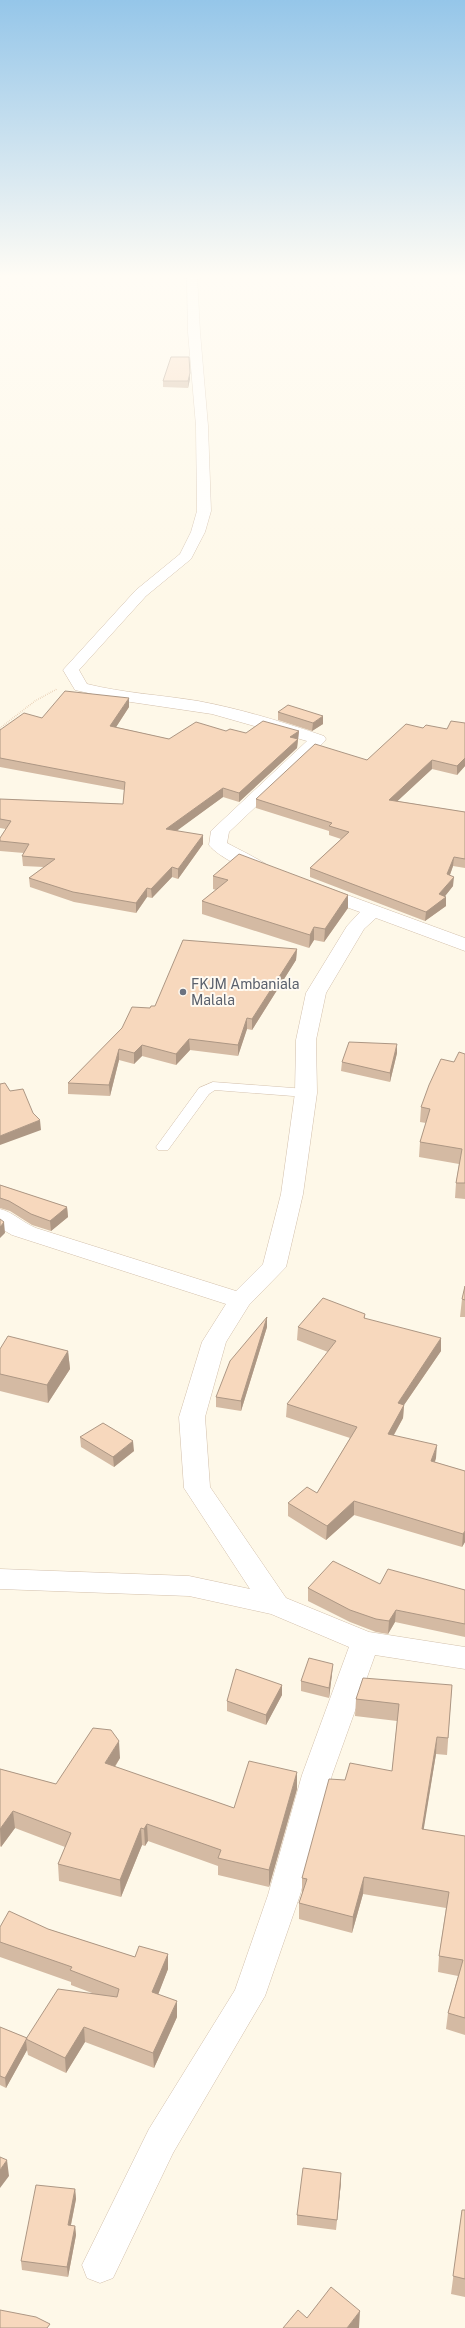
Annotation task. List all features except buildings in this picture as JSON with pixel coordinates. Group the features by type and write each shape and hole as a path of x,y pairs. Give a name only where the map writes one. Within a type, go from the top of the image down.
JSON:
{"street":[{"path":"198,384 202,426 204,511 198,532 186,556 141,593 113,622 71,670 81,687 105,694 198,706 279,726 318,739 220,831 218,844 240,859 274,873"},
{"path":"309,886 465,945"},
{"path":"276,1605 197,1488 192,1417 214,1342 240,1300 274,1267 292,1194 306,1092 306,1040 316,993 356,926 373,911"},
{"path":"0,1216 4,1221 33,1234 240,1300"},
{"path":"0,1579 189,1586 276,1605 366,1642 465,1658"},
{"path":"100,2265 161,2141 249,1996 284,1895 317,1775 366,1642"}],"lane":[{"path":"163,1147 204,1091 213,1086 306,1092"}],"path":[{"path":"0,728 35,701 57,688 77,680"}],"place":[{"name":"FKJM Ambaniala Malala","path":"183,992"}]}
